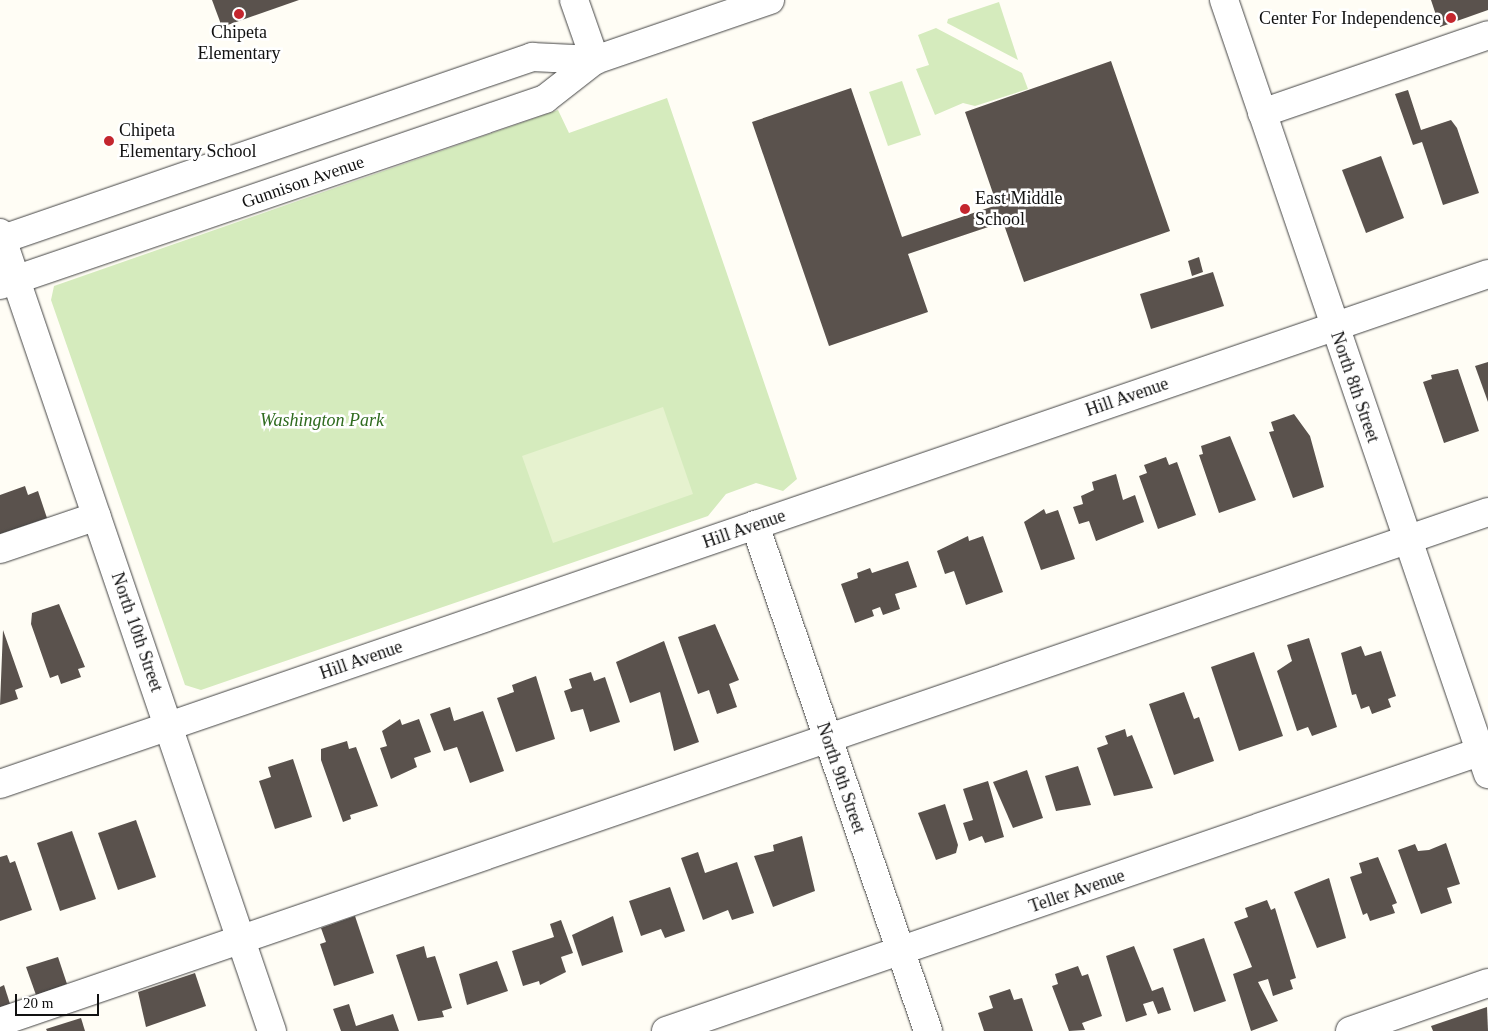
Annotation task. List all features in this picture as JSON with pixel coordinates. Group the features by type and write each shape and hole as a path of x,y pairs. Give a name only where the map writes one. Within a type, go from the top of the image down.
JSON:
{"street":[{"path":"574,0 595,60"},
{"name":"Gunnison Avenue","path":"8,283 546,99 595,60 770,0"},
{"name":"North 8th Street","path":"1224,0 1334,327 1486,758"},
{"path":"1262,114 1488,35"},
{"name":"Gunnison Avenue","path":"1,237 532,57 595,60"},
{"name":"North 10th Street","path":"1,237 8,283 97,516 272,1031"},
{"name":"Hill Avenue","path":"0,784 1488,274"},
{"path":"0,1022 1488,512"},
{"path":"0,549 97,516"},
{"name":"North 9th Street","path":"755,525 928,1031"},
{"name":"Teller Avenue","path":"666,1031 1486,758"},
{"path":"1350,1031 1488,983"}],"green space":[{"path":"999,2 1018,60 947,23 948,19"},
{"path":"936,28 1022,73 1028,89 975,106 963,103 935,115 916,69 929,65 918,35"},
{"path":"902,81 921,135 888,146 869,92"},
{"name":"Washington Park","path":"667,98 797,479 783,491 756,483 726,494 708,516 201,690 185,685 51,300 54,286 558,110 569,133"},
{"path":"663,407 693,494 553,543 522,456"}],"building":[{"name":"Chipeta Elementary","path":"212,0 299,0 222,27"},
{"name":"Center For Independence","path":"1431,0 1488,0 1488,10 1440,27"},
{"path":"1111,61 1170,231 1024,282 1003,222 908,254 928,312 829,346 752,122 851,88 902,237 997,205 965,112"},
{"path":"1408,90 1421,130 1451,120 1457,128 1479,193 1443,205 1422,142 1413,145 1395,94"},
{"path":"1381,156 1404,218 1366,233 1342,170"},
{"path":"1199,257 1203,272 1192,276 1188,261"},
{"path":"1213,272 1224,306 1151,329 1140,294"},
{"path":"1488,362 1488,402 1475,366"},
{"path":"1458,369 1479,431 1444,443 1423,382 1432,379 1431,375"},
{"path":"1294,414 1310,436 1324,487 1293,498 1269,432 1274,431 1271,422"},
{"path":"1230,436 1256,500 1219,513 1199,455 1203,454 1201,446"},
{"path":"1166,457 1169,465 1177,462 1196,515 1158,529 1139,476 1147,473 1144,465"},
{"path":"1116,474 1123,500 1135,495 1144,522 1096,541 1089,521 1079,524 1073,507 1083,504 1081,496 1094,490 1092,482"},
{"path":"25,486 28,495 38,491 47,518 0,534 0,495"},
{"path":"1044,509 1046,514 1058,510 1075,559 1041,570 1024,522"},
{"path":"968,536 969,541 983,536 1003,592 966,605 954,571 945,574 937,551"},
{"path":"908,561 917,587 895,594 900,609 883,615 880,607 872,610 874,616 855,623 841,584 858,578 857,573 870,568 872,573"},
{"path":"59,604 85,667 78,669 81,677 61,684 58,675 50,678 31,624 32,613"},
{"path":"715,624 739,680 729,684 737,707 717,714 709,690 698,694 678,637"},
{"path":"3,630 23,687 15,690 18,699 0,705"},
{"path":"1309,638 1337,727 1312,736 1308,727 1297,731 1277,671 1292,661 1287,645"},
{"path":"664,641 699,742 674,751 660,692 630,703 616,662"},
{"path":"1361,646 1365,656 1381,651 1396,696 1388,699 1391,707 1372,714 1369,706 1361,709 1356,694 1352,695 1341,653"},
{"path":"1254,652 1283,736 1239,751 1211,667"},
{"path":"591,672 594,681 605,677 620,722 590,732 583,709 571,712 564,691 572,688 569,679"},
{"path":"536,676 555,739 516,752 497,698 514,692 512,685"},
{"path":"1184,692 1194,719 1199,717 1214,761 1174,775 1149,704"},
{"path":"450,707 454,721 483,711 504,771 470,783 457,747 444,751 430,714"},
{"path":"400,719 402,725 419,719 431,752 414,758 417,767 391,779 380,748 387,746 382,731"},
{"path":"1125,729 1127,737 1132,735 1153,788 1114,796 1097,748 1108,744 1105,736"},
{"path":"347,741 349,749 356,747 378,806 350,815 351,819 343,822 321,760 321,749"},
{"path":"293,759 312,817 275,829 259,781 271,777 268,767"},
{"path":"1078,766 1091,805 1056,811 1045,776"},
{"path":"1027,770 1043,818 1013,828 993,782"},
{"path":"988,781 1004,837 985,843 982,836 969,841 963,823 973,820 963,789"},
{"path":"945,804 958,845 956,853 936,860 918,813"},
{"path":"136,820 156,877 118,890 98,833"},
{"path":"72,831 96,899 60,911 37,843"},
{"path":"802,836 815,891 773,907 754,856 774,851 773,845"},
{"path":"1446,843 1460,884 1447,888 1452,903 1421,914 1398,850 1415,844 1418,851 1429,850"},
{"path":"698,852 705,873 737,862 754,913 732,920 728,910 703,920 681,858"},
{"path":"7,855 10,863 15,861 32,910 0,921 0,857"},
{"path":"1378,857 1397,903 1392,905 1395,913 1370,921 1367,913 1363,915 1350,877 1362,873 1359,863"},
{"path":"1329,878 1346,938 1317,948 1294,892"},
{"path":"670,887 685,931 665,938 661,929 641,936 629,901"},
{"path":"1267,900 1271,910 1275,908 1296,978 1290,980 1293,989 1273,996 1268,979 1258,982 1278,1021 1251,1031 1233,974 1252,967 1234,922 1248,917 1245,908"},
{"path":"355,916 374,973 334,986 320,944 326,942 321,928"},
{"path":"613,916 623,952 582,966 572,935"},
{"path":"561,920 573,953 561,957 566,972 540,985 539,981 523,986 512,951 554,937 550,924"},
{"path":"1204,938 1226,1001 1194,1012 1173,949"},
{"path":"424,946 427,958 435,956 452,1008 442,1011 444,1017 418,1021 396,955"},
{"path":"1134,946 1152,991 1163,987 1171,1010 1158,1014 1153,1001 1143,1004 1147,1015 1126,1022 1106,956"},
{"path":"58,957 67,984 36,995 26,967"},
{"path":"497,961 508,991 467,1005 459,974"},
{"path":"1078,966 1082,976 1088,974 1102,1016 1082,1023 1085,1030 1069,1031 1052,986 1058,984 1055,974"},
{"path":"195,973 206,1006 146,1027 138,992"},
{"path":"4,985 10,1004 0,1007 0,987"},
{"path":"1010,989 1014,1000 1022,998 1033,1031 984,1031 978,1013 993,1008 989,996"},
{"path":"349,1004 356,1026 393,1014 399,1031 341,1031 333,1009"},
{"path":"1487,1007 1488,1031 1433,1031 1431,1026"},
{"path":"81,1018 85,1031 47,1031 46,1029"}],"place":[{"name":"Chipeta Elementary","path":"239,14"},
{"name":"Center For Independence","path":"1451,18"},
{"name":"Chipeta Elementary School","path":"109,141"},
{"name":"East Middle School","path":"965,209"}]}
